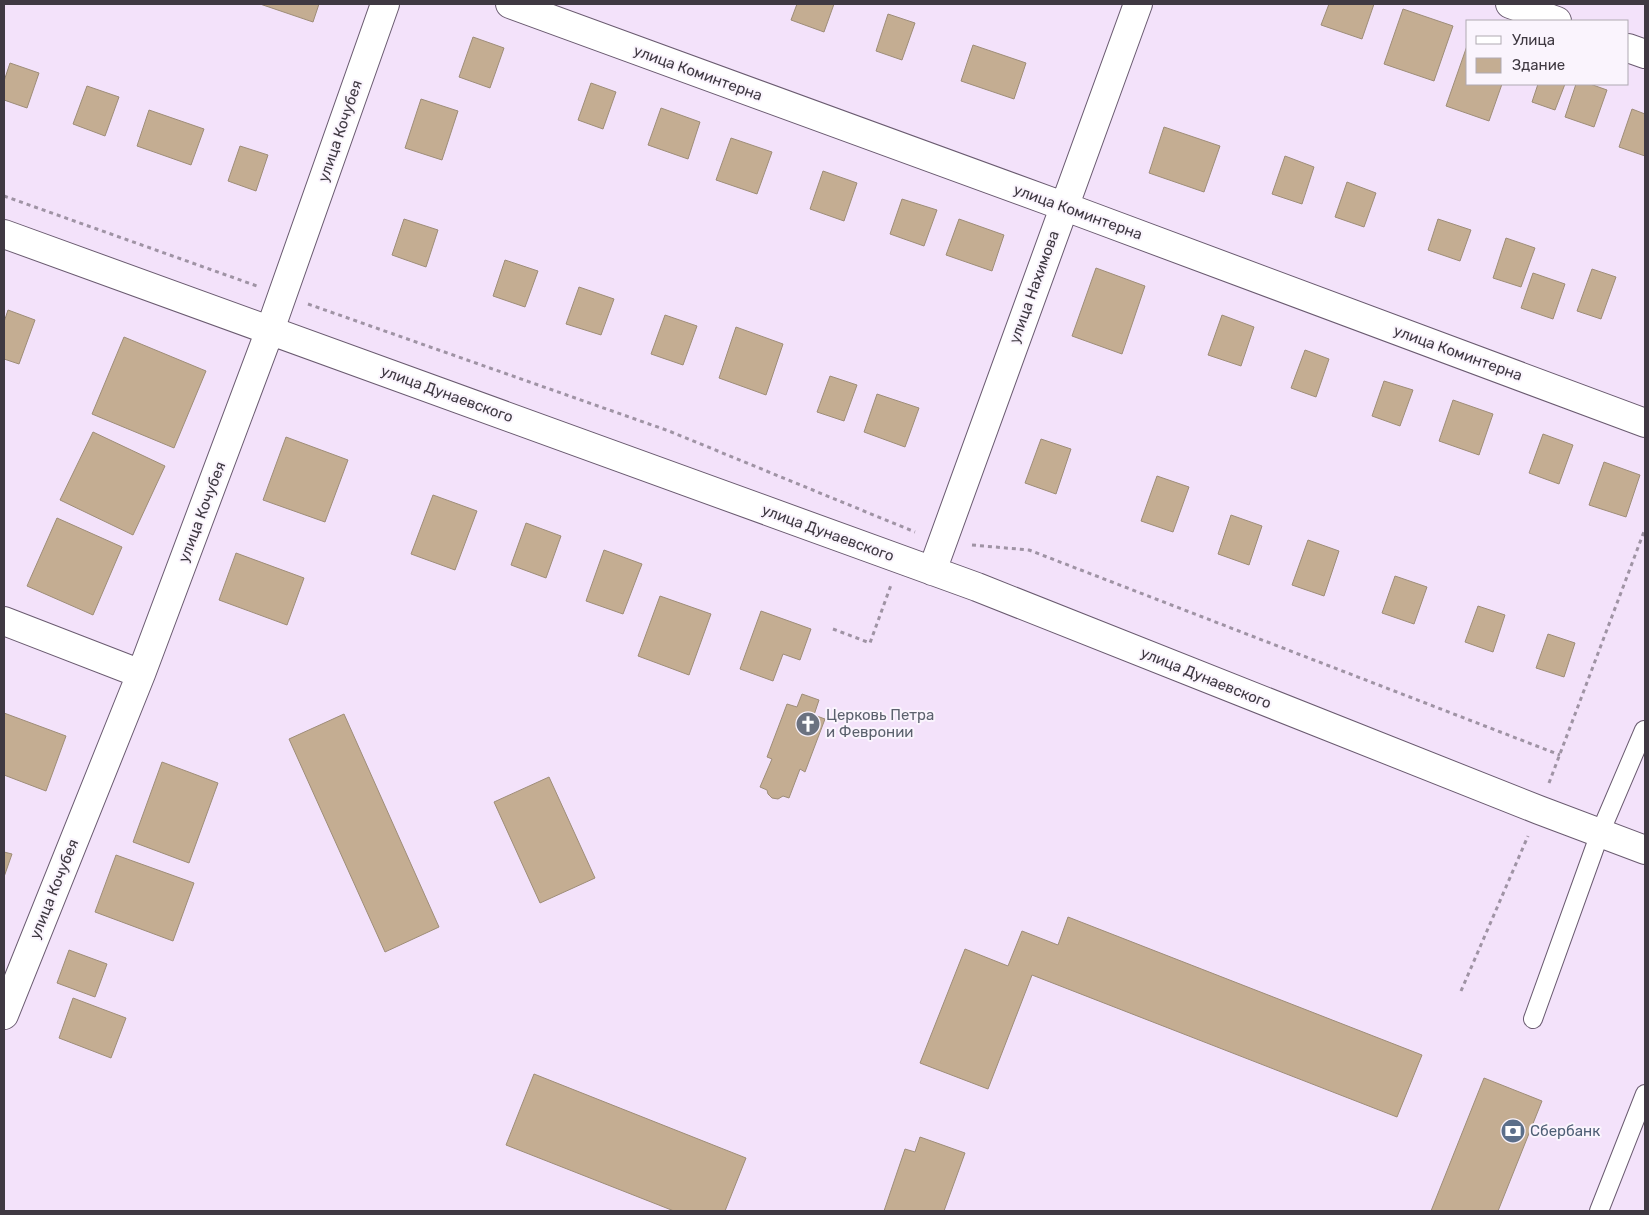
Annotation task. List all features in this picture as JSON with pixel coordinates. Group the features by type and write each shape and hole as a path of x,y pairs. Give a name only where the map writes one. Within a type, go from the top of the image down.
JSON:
{"street":[{"name":"улица Кочубея","path":"4,1015 10,982 141,674 270,330 385,4"},
{"name":"улица Коминтерна","path":"510,4 1063,206 1645,423"},
{"name":"улица Нахимова","path":"932,571 1063,206 1138,4"},
{"path":"1510,4 1554,20"},
{"path":"1629,48 1645,54"},
{"name":"улица Дунаевского","path":"4,234 932,571 1645,850"},
{"path":"4,621 141,674"}],"lane":[{"path":"1533,1019 1600,833 1645,731"},
{"path":"1599,1211 1645,1094"}],"path":[{"path":"4,196 669,431 942,543 1029,550 1560,754"},
{"path":"1461,991 1539,810 1645,529"},
{"path":"833,629 870,643 911,530"}],"building":[{"path":"260,4 319,4 313,22"},
{"path":"797,4 834,4 824,32 791,20"},
{"path":"1329,4 1374,4 1362,39 1321,25"},
{"path":"1403,9 1453,26 1434,81 1384,64"},
{"path":"888,14 915,23 902,60 876,51"},
{"path":"473,37 504,48 490,88 459,77"},
{"path":"973,45 1026,63 1014,99 961,81"},
{"path":"1466,49 1466,85 1502,85 1489,121 1446,106"},
{"path":"10,63 39,73 27,108 4,100 4,81"},
{"path":"591,83 616,92 603,129 578,120"},
{"path":"1538,85 1565,85 1555,110 1532,102"},
{"path":"1576,85 1593,85 1607,90 1594,127 1565,117"},
{"path":"87,86 119,97 105,136 73,124"},
{"path":"421,99 458,111 442,160 405,148"},
{"path":"661,108 700,122 688,159 648,145"},
{"path":"1632,109 1645,114 1645,156 1619,147"},
{"path":"149,110 204,129 191,165 137,146"},
{"path":"1164,127 1220,146 1204,192 1149,173"},
{"path":"731,138 772,152 757,194 716,180"},
{"path":"240,146 268,155 256,191 228,181"},
{"path":"1285,156 1314,167 1302,204 1272,194"},
{"path":"823,171 857,183 844,221 810,209"},
{"path":"1347,182 1376,193 1364,227 1335,217"},
{"path":"902,199 937,210 924,246 890,234"},
{"path":"404,219 438,230 426,267 392,255"},
{"path":"959,219 1004,235 992,271 946,255"},
{"path":"1438,219 1471,230 1460,261 1428,250"},
{"path":"1506,238 1535,248 1521,287 1493,278"},
{"path":"505,260 538,271 525,307 493,296"},
{"path":"1096,268 1145,286 1122,354 1072,336"},
{"path":"1592,269 1616,277 1601,319 1577,311"},
{"path":"1533,273 1565,284 1553,319 1521,308"},
{"path":"579,287 614,299 601,335 566,324"},
{"path":"8,310 35,320 19,364 4,359 4,322"},
{"path":"665,315 697,326 683,365 651,354"},
{"path":"1222,315 1254,327 1241,366 1208,355"},
{"path":"736,327 783,344 766,395 719,378"},
{"path":"124,337 206,371 174,448 92,414"},
{"path":"1305,350 1329,359 1316,397 1291,388"},
{"path":"830,376 857,385 844,421 817,412"},
{"path":"1384,381 1413,390 1400,426 1372,416"},
{"path":"877,394 919,408 905,447 864,432"},
{"path":"1453,400 1493,414 1479,455 1439,441"},
{"path":"93,432 165,466 133,535 60,500"},
{"path":"1543,434 1573,445 1559,484 1529,473"},
{"path":"286,437 348,460 325,522 263,500"},
{"path":"1041,439 1071,449 1056,494 1025,483"},
{"path":"1604,462 1640,475 1626,517 1589,505"},
{"path":"1157,476 1189,487 1173,532 1141,521"},
{"path":"433,495 477,511 455,570 411,554"},
{"path":"1231,515 1262,526 1249,565 1218,554"},
{"path":"57,518 122,547 93,615 27,586"},
{"path":"526,523 561,536 546,578 511,565"},
{"path":"1308,540 1339,551 1324,596 1292,585"},
{"path":"604,550 642,564 623,614 586,601"},
{"path":"236,553 304,578 287,625 219,600"},
{"path":"1395,576 1427,587 1414,624 1382,613"},
{"path":"660,596 711,614 689,675 638,656"},
{"path":"1478,606 1505,615 1493,652 1465,642"},
{"path":"761,611 811,629 800,660 783,654 773,681 740,669"},
{"path":"1548,634 1575,643 1564,677 1536,668"},
{"path":"802,694 819,700 814,715 825,719 805,772 800,769 789,798 783,796 778,799 772,798 767,790 760,787 772,759 767,757 787,704 797,707"},
{"path":"4,713 66,736 46,791 4,775"},
{"path":"344,714 439,927 385,952 289,739"},
{"path":"162,762 218,783 189,863 133,842"},
{"path":"549,777 595,878 540,903 494,802"},
{"path":"4,852 12,854 4,877"},
{"path":"116,855 194,883 173,941 95,912"},
{"path":"1068,917 1422,1055 1397,1117 1032,975 988,1089 920,1063 965,949 1008,966 1022,931 1058,945"},
{"path":"69,950 107,964 95,997 57,983"},
{"path":"73,998 126,1018 111,1058 59,1038"},
{"path":"534,1074 746,1158 725,1211 674,1211 506,1145"},
{"path":"1484,1078 1542,1101 1498,1211 1431,1211"},
{"path":"920,1137 965,1153 944,1211 884,1211 905,1149 915,1152"}],"place":[{"name":"Церковь Петра и Февронии","path":"808,724"},
{"name":"Сбербанк","path":"1513,1131"}]}
